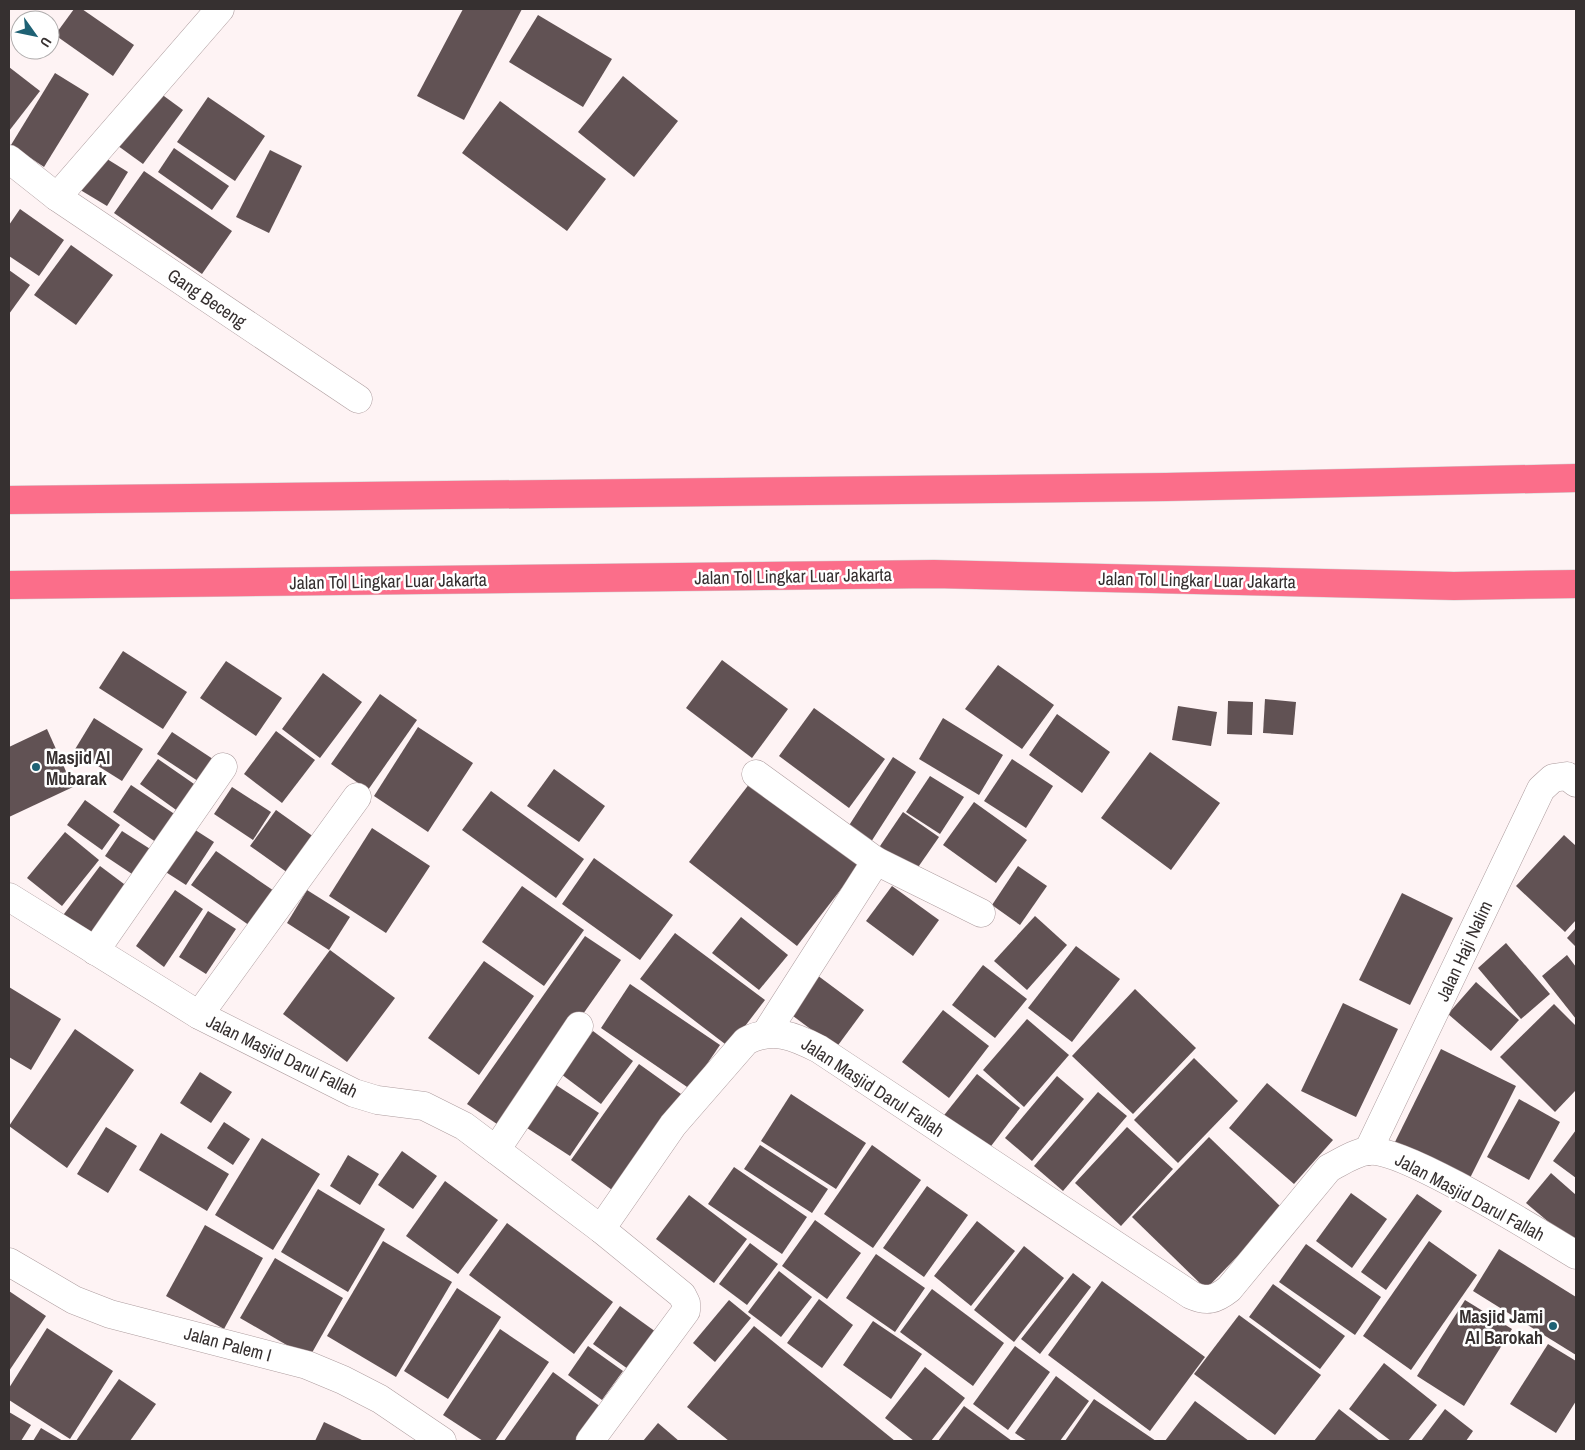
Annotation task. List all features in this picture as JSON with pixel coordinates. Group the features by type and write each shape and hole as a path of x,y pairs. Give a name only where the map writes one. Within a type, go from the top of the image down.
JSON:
{"highway":[{"path":"9,500 1166,488 1576,478"},
{"name":"Jalan Tol Lingkar Luar Jakarta","path":"9,585 934,574 1454,586 1576,584"}],"street":[{"path":"56,197 220,9"},
{"name":"Gang Beceng","path":"9,159 56,197 358,399"},
{"path":"95,951 223,767"},
{"path":"756,774 876,861 981,913"},
{"name":"Jalan Haji Nalim","path":"1368,1151 1541,789 1553,778 1567,776 1576,784"},
{"path":"199,1015 357,797"},
{"path":"601,1229 673,1125 746,1041 766,1033 876,861"},
{"name":"Jalan Masjid Darul Fallah","path":"9,897 199,1015 354,1094 377,1100 424,1106 464,1126 601,1229 682,1295 686,1303 686,1311 590,1441"},
{"path":"496,1150 579,1026"},
{"name":"Jalan Masjid Darul Fallah","path":"766,1033 796,1037 819,1049 1191,1295 1202,1300 1217,1299 1229,1290 1329,1168 1348,1158 1368,1151 1386,1153 1404,1160 1480,1199 1576,1255"},
{"name":"Jalan Palem I","path":"9,1262 74,1300 110,1314 306,1365 325,1372 380,1399 442,1441"}],"building":[{"path":"74,9 82,9 134,45 113,76 60,39 60,28"},
{"path":"463,9 522,9 464,120 417,96"},
{"path":"538,15 612,59 583,107 509,62"},
{"path":"9,67 40,91 9,131"},
{"path":"55,73 89,94 44,167 11,145"},
{"path":"623,76 678,121 634,177 578,132"},
{"path":"153,88 183,110 143,164 114,143"},
{"path":"208,97 265,136 235,181 177,142"},
{"path":"500,101 606,179 567,231 462,153"},
{"path":"174,148 229,186 212,210 158,172"},
{"path":"270,150 302,166 269,233 236,217"},
{"path":"99,154 128,172 107,206 77,188"},
{"path":"144,171 232,231 202,274 114,213"},
{"path":"20,209 64,240 39,276 9,256 9,225"},
{"path":"71,245 113,275 76,325 34,295"},
{"path":"9,270 30,285 9,314"},
{"path":"123,651 187,692 163,729 99,688"},
{"path":"722,660 788,709 752,758 686,708"},
{"path":"226,661 282,698 256,736 200,698"},
{"path":"998,665 1054,705 1022,749 965,709"},
{"path":"323,673 362,702 320,758 282,729"},
{"path":"380,694 417,720 368,790 331,764"},
{"path":"1265,699 1296,702 1293,735 1263,733"},
{"path":"1228,701 1253,702 1252,735 1227,734"},
{"path":"1178,706 1217,712 1211,746 1172,740"},
{"path":"814,708 885,759 849,808 779,756"},
{"path":"1057,714 1110,752 1082,793 1029,755"},
{"path":"94,718 143,749 122,781 74,751"},
{"path":"943,718 1003,755 979,795 919,759"},
{"path":"418,727 473,763 428,832 374,796"},
{"name":"Masjid Al Mubarak","path":"47,729 73,787 9,817 9,747"},
{"path":"276,731 315,760 282,803 244,774"},
{"path":"172,732 219,763 204,785 157,754"},
{"path":"1150,752 1220,803 1171,870 1101,818"},
{"path":"893,757 916,772 871,842 848,827"},
{"path":"158,759 197,786 179,812 140,784"},
{"path":"1012,759 1053,786 1026,828 984,801"},
{"path":"554,769 605,806 579,842 527,806"},
{"path":"930,776 964,797 940,834 906,812"},
{"path":"750,783 859,866 797,946 689,862"},
{"path":"131,785 179,817 160,845 113,812"},
{"path":"232,787 271,812 253,840 214,814"},
{"path":"491,791 584,859 556,898 462,830"},
{"path":"85,800 120,825 102,850 67,825"},
{"path":"974,802 1027,840 996,883 943,845"},
{"path":"276,810 321,842 295,878 250,846"},
{"path":"903,812 939,837 912,876 876,852"},
{"path":"189,826 214,842 186,885 161,869"},
{"path":"372,828 430,866 386,933 329,896"},
{"path":"122,831 158,854 141,880 105,856"},
{"path":"65,832 99,860 62,906 27,878"},
{"path":"1564,835 1576,846 1576,920 1565,932 1516,886"},
{"path":"216,851 280,895 256,930 191,885"},
{"path":"594,858 673,915 640,960 562,904"},
{"path":"100,866 132,890 93,942 61,918"},
{"path":"1018,866 1047,886 1020,925 992,905"},
{"path":"522,886 584,930 544,986 482,942"},
{"path":"892,886 939,920 913,956 866,921"},
{"path":"175,890 203,909 164,967 136,946"},
{"path":"307,890 350,917 329,950 287,923"},
{"path":"1402,893 1453,918 1410,1005 1359,980"},
{"path":"208,911 236,929 206,974 179,957"},
{"path":"1035,916 1067,945 1027,990 994,961"},
{"path":"741,917 788,955 759,990 712,953"},
{"path":"1576,928 1576,947 1567,938"},
{"path":"675,933 765,1000 729,1047 640,979"},
{"path":"585,936 621,960 503,1128 467,1104"},
{"path":"1506,943 1550,994 1521,1019 1478,968"},
{"path":"1076,946 1120,979 1072,1042 1028,1008"},
{"path":"330,950 395,998 347,1062 283,1014"},
{"path":"1567,955 1576,967 1576,1019 1542,976"},
{"path":"484,961 534,996 479,1075 428,1038"},
{"path":"983,965 1027,999 995,1038 952,1005"},
{"path":"817,975 864,1010 836,1048 789,1013"},
{"path":"1476,982 1519,1020 1491,1051 1448,1014"},
{"path":"630,984 720,1045 690,1089 601,1028"},
{"path":"9,987 61,1019 31,1070 9,1057"},
{"path":"1135,989 1196,1048 1133,1114 1072,1056"},
{"path":"1343,1003 1398,1029 1356,1117 1301,1091"},
{"path":"1554,1004 1576,1026 1576,1090 1555,1112 1500,1057"},
{"path":"943,1010 989,1046 949,1098 902,1062"},
{"path":"1027,1019 1069,1055 1024,1107 983,1070"},
{"path":"75,1029 134,1070 67,1168 9,1126"},
{"path":"593,1031 633,1061 601,1104 561,1074"},
{"path":"1441,1049 1516,1086 1468,1182 1393,1146"},
{"path":"1194,1058 1238,1101 1178,1163 1134,1120"},
{"path":"639,1064 688,1099 619,1195 571,1160"},
{"path":"200,1072 232,1092 211,1123 180,1103"},
{"path":"977,1074 1020,1108 985,1154 941,1119"},
{"path":"1057,1076 1084,1099 1032,1161 1005,1138"},
{"path":"1267,1083 1333,1140 1294,1184 1229,1128"},
{"path":"556,1085 599,1113 570,1156 527,1128"},
{"path":"1098,1092 1127,1116 1063,1191 1034,1166"},
{"path":"791,1094 866,1143 836,1189 761,1141"},
{"path":"1519,1099 1560,1122 1529,1180 1487,1157"},
{"path":"224,1122 250,1139 233,1165 207,1148"},
{"path":"106,1127 137,1146 108,1193 77,1174"},
{"path":"1127,1127 1173,1169 1121,1226 1075,1183"},
{"path":"1576,1130 1576,1178 1553,1161"},
{"path":"161,1133 229,1174 207,1211 139,1170"},
{"path":"1209,1137 1283,1209 1206,1289 1132,1217"},
{"path":"262,1138 320,1174 273,1250 215,1215"},
{"path":"760,1145 828,1189 812,1213 744,1169"},
{"path":"872,1145 921,1180 873,1248 824,1214"},
{"path":"402,1151 437,1176 413,1209 378,1185"},
{"path":"348,1155 379,1174 360,1205 330,1186"},
{"path":"734,1167 807,1217 782,1254 708,1204"},
{"path":"1551,1173 1576,1195 1576,1245 1526,1203"},
{"path":"445,1181 498,1220 458,1274 406,1236"},
{"path":"927,1186 968,1215 924,1277 883,1248"},
{"path":"318,1189 385,1229 348,1292 281,1252"},
{"path":"1351,1193 1387,1219 1352,1268 1316,1241"},
{"path":"1417,1194 1442,1211 1386,1290 1361,1272"},
{"path":"689,1195 747,1239 714,1283 656,1239"},
{"path":"815,1220 861,1253 827,1299 782,1266"},
{"path":"977,1221 1015,1251 971,1306 934,1276"},
{"path":"507,1223 613,1302 574,1354 469,1275"},
{"path":"205,1225 263,1258 224,1329 166,1296"},
{"path":"383,1241 452,1282 396,1377 327,1336"},
{"path":"1429,1241 1477,1275 1411,1370 1363,1336"},
{"path":"750,1243 778,1264 747,1305 719,1284"},
{"path":"1306,1244 1381,1297 1355,1335 1279,1282"},
{"path":"1024,1246 1064,1278 1014,1342 974,1310"},
{"name":"Masjid Jami Al Barokah","path":"1499,1249 1576,1297 1576,1355 1473,1291"},
{"path":"876,1254 925,1288 895,1332 846,1298"},
{"path":"275,1258 343,1298 309,1358 240,1318"},
{"path":"779,1271 812,1297 781,1337 748,1312"},
{"path":"1073,1273 1091,1287 1040,1354 1021,1339"},
{"path":"1102,1281 1205,1357 1150,1431 1048,1355"},
{"path":"1273,1284 1345,1336 1320,1369 1249,1317"},
{"path":"457,1288 501,1317 448,1399 404,1371"},
{"path":"932,1289 1004,1343 973,1386 900,1332"},
{"path":"9,1291 46,1316 9,1371"},
{"path":"819,1299 853,1325 822,1368 787,1343"},
{"path":"729,1300 751,1318 715,1362 693,1343"},
{"path":"1465,1300 1512,1329 1464,1406 1417,1376"},
{"path":"620,1306 656,1332 628,1369 593,1344"},
{"path":"1239,1315 1321,1375 1275,1435 1194,1374"},
{"path":"873,1321 922,1354 891,1399 843,1365"},
{"path":"754,1326 895,1441 729,1441 687,1407"},
{"path":"47,1328 113,1371 70,1439 9,1400 9,1388"},
{"path":"500,1329 549,1362 495,1441 483,1441 443,1415"},
{"path":"1548,1344 1576,1361 1576,1401 1556,1433 1510,1404"},
{"path":"588,1346 623,1371 602,1400 568,1375"},
{"path":"1015,1346 1050,1372 1008,1430 973,1404"},
{"path":"1384,1363 1437,1405 1408,1441 1391,1441 1349,1409"},
{"path":"925,1367 965,1398 931,1441 914,1441 885,1418"},
{"path":"553,1372 601,1407 576,1441 504,1441"},
{"path":"1056,1376 1089,1401 1060,1441 1027,1441 1015,1433"},
{"path":"119,1379 156,1404 130,1441 76,1441"},
{"path":"1094,1399 1156,1441 1065,1441"},
{"path":"1195,1401 1249,1441 1165,1441"},
{"path":"964,1406 1012,1441 938,1441"},
{"path":"1339,1409 1380,1441 1314,1441"},
{"path":"1445,1409 1473,1431 1466,1441 1421,1441"},
{"path":"9,1412 31,1425 21,1441 9,1441"},
{"path":"324,1422 364,1441 315,1441"},
{"path":"658,1423 679,1441 643,1441"},
{"path":"41,1428 63,1441 33,1441"}],"place":[{"name":"Masjid Al Mubarak","path":"36,767"},
{"name":"Masjid Jami Al Barokah","path":"1553,1326"}]}
